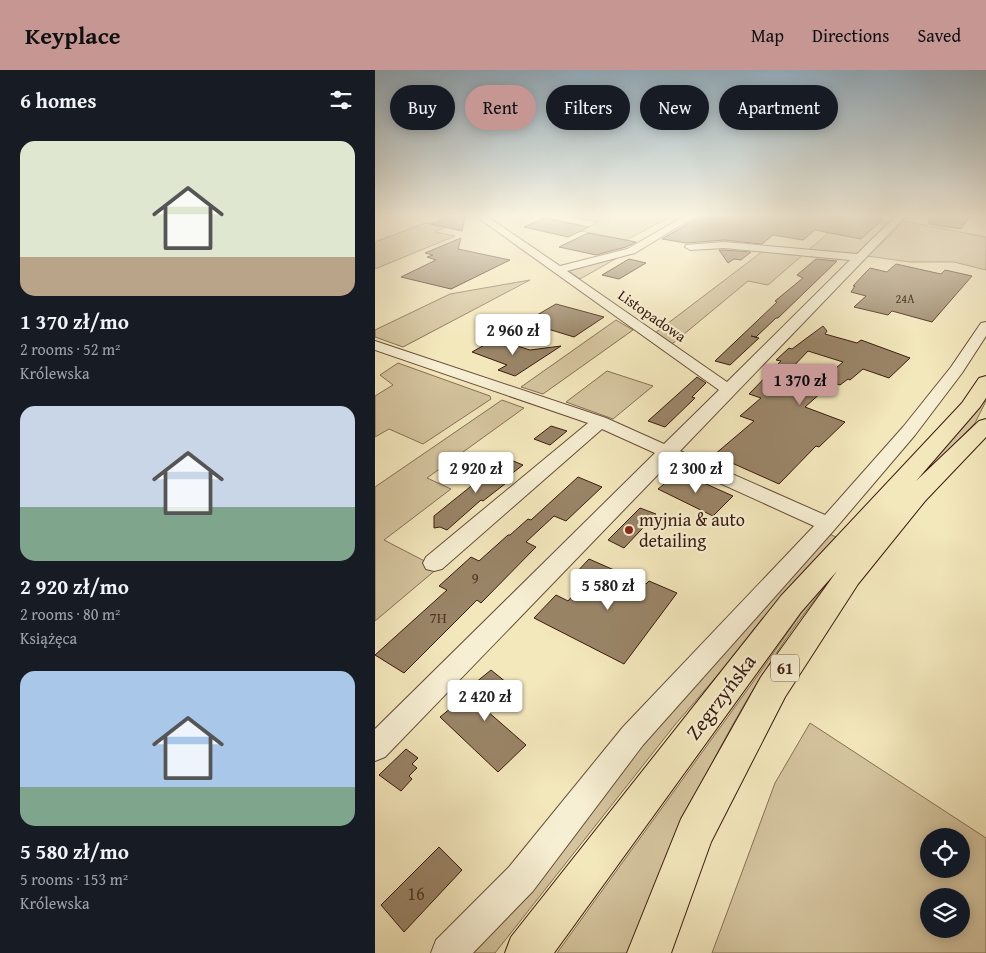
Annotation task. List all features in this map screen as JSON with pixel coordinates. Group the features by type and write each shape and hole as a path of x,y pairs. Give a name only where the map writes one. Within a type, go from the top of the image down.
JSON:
{"main road":[{"name":"Zegrzyńska","path":"527,953 791,604 970,407 986,382"},
{"name":"Zegrzyńska","path":"649,953 695,833 773,687 848,577 916,495 986,425"}],"street":[{"name":"Listopadowa","path":"542,258 729,390"},
{"path":"559,270 604,258"},
{"path":"375,748 859,258"},
{"path":"449,953 521,879 633,736 828,524 909,431 957,370 985,328"},
{"path":"375,345 600,422 828,524"},
{"path":"434,563 600,422"}],"shaded area":[{"path":"375,258 401,258 375,269"},
{"path":"608,258 617,258 580,279 567,270"},
{"path":"754,258 799,258 768,285 748,281 672,344 655,333"},
{"path":"883,258 986,258 986,270 954,262 910,262"},
{"path":"530,280 403,347 375,337 375,330 450,294"},
{"path":"616,320 633,330 543,394 521,387"},
{"path":"398,363 490,396 491,399 423,444 389,429 375,437 375,396 393,385 380,375"},
{"path":"607,371 653,386 613,419 566,402"},
{"path":"986,397 986,401 975,423 893,506 839,568 785,641 758,682 732,726 686,816 628,953 557,953 809,602 864,535 964,426"},
{"path":"502,400 524,408 427,478 451,489 384,540 438,568 375,621 375,487"},
{"path":"825,532 836,537 674,726 495,953 461,953"},
{"path":"810,723 986,838 986,953 712,953 775,783"}],"building":[{"path":"431,258 502,258 510,260 451,289 401,277 436,260"},
{"path":"725,258 743,258 741,260 734,259 728,263"},
{"path":"629,259 646,263 619,279 602,275"},
{"path":"816,259 837,261 778,318 756,337 751,336 759,338 730,365 715,361 777,302 775,301 803,278 797,275"},
{"path":"896,264 941,274 945,270 972,276 932,322 892,311 888,315 854,307 866,296 851,292 855,286 853,286 865,273 870,268 887,272"},
{"path":"556,304 604,317 574,337 525,322"},
{"path":"823,326 827,331 825,334 857,343 861,340 910,358 889,378 863,369 850,380 848,379 840,385 823,379 843,362 808,351 790,370 831,384 805,407 845,422 819,447 816,446 779,484 714,455 754,421 740,416 761,398 749,394 781,361 776,360 789,348 792,349"},
{"path":"495,339 530,350 561,346 515,376 498,370 507,365 472,352"},
{"path":"697,377 706,383 692,397 695,398 665,427 648,421"},
{"path":"551,426 567,431 550,445 534,439"},
{"path":"506,458 523,465 506,478 510,480 483,501 481,500 447,530 440,527 434,528 434,516"},
{"path":"679,472 733,496 713,516 658,489"},
{"path":"578,477 602,487 566,521 554,516 526,542 536,547 481,603 477,600 404,673 375,655 447,590 439,586 471,557 479,561 528,519 531,520"},
{"name":"myjnia & auto detailing","path":"640,508 656,514 624,548 608,540"},
{"path":"589,559 646,584 649,581 677,593 624,664 534,618 556,595 568,601 585,582 573,576"},
{"path":"491,670 512,687 486,710 526,745 498,772 440,717 467,695 464,692"},
{"path":"406,749 418,758 412,764 417,768 409,776 412,779 401,791 379,775"},
{"path":"439,847 462,870 404,932 381,905"}],"place":[{"name":"myjnia & auto detailing","path":"629,530"}]}
